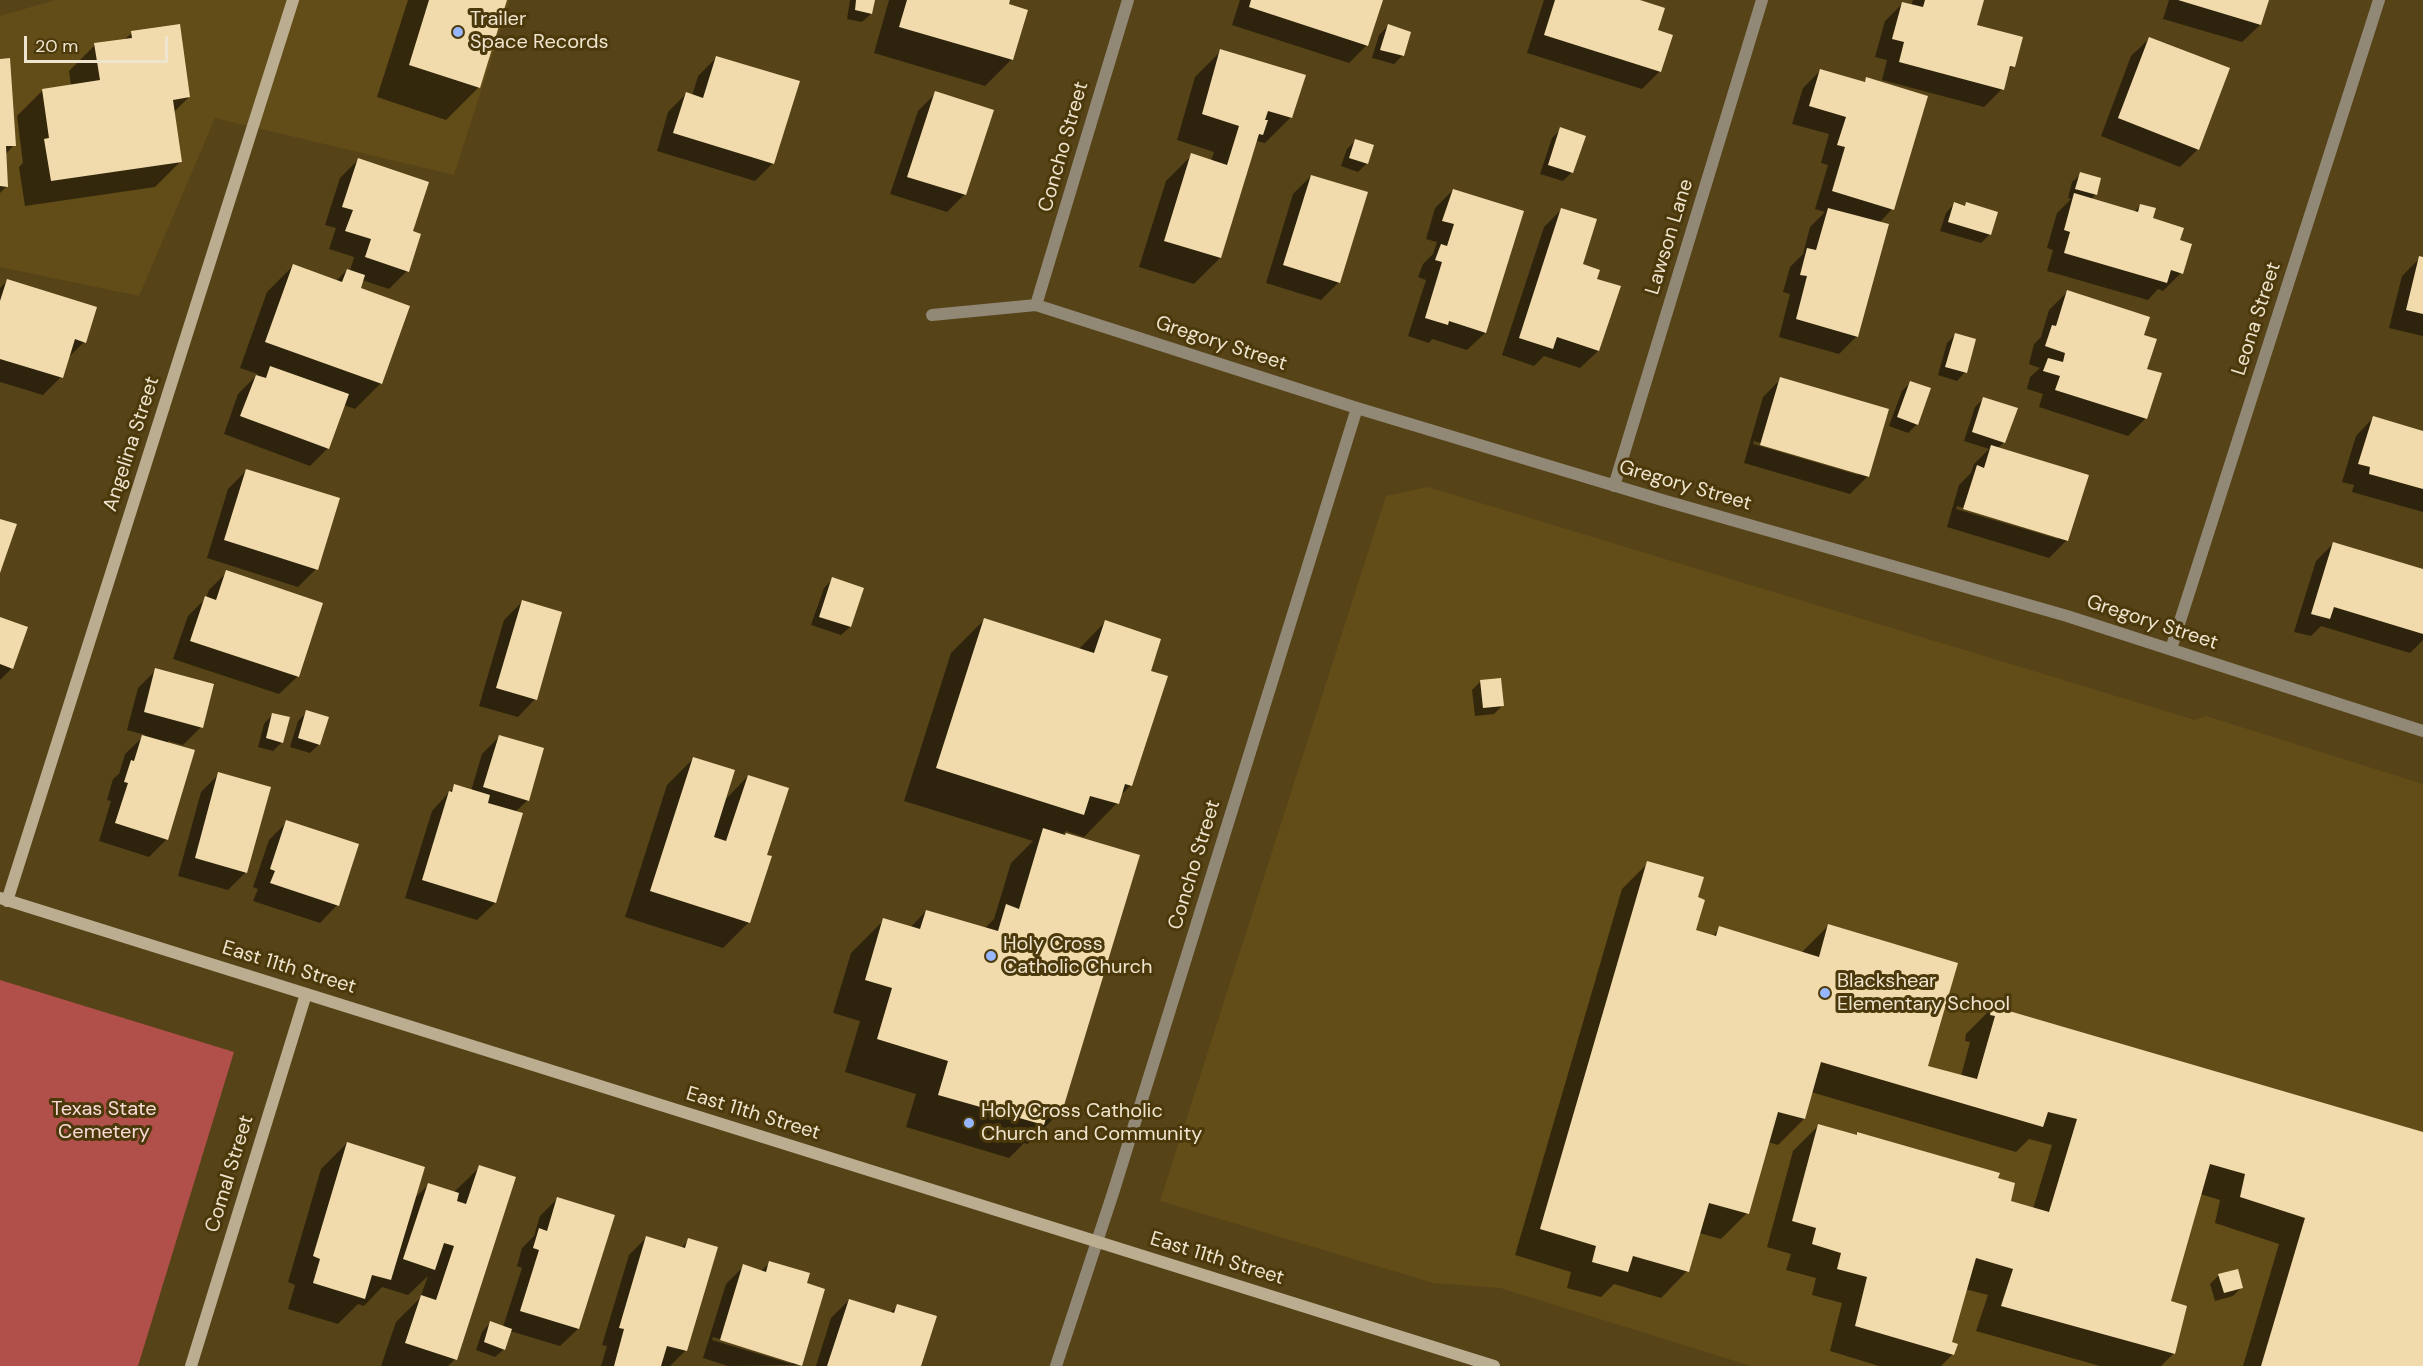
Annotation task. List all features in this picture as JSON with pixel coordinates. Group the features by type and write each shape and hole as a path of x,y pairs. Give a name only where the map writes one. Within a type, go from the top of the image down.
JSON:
{"street":[{"name":"Angelina Street","path":"4,900 293,0"},
{"name":"Concho Street","path":"1036,305 1128,0"},
{"name":"Lawson Lane","path":"1614,486 1762,0"},
{"name":"Leona Street","path":"2171,649 2379,0"},
{"name":"Gregory Street","path":"933,315 1036,305 1357,408 1614,486 2067,616 2423,731"},
{"name":"Concho Street","path":"1056,1366 1097,1243 1357,408"},
{"name":"East 11th Street","path":"4,900 1494,1366"},
{"name":"Comal Street","path":"191,1366 306,994"}],"shaded area":[{"path":"55,0 510,0 454,175 215,118 139,296 0,267 0,16"},
{"name":"Blackshear Elementary School","path":"1428,487 2195,720 2206,716 2423,784 2423,1366 1751,1366 1500,1288 1433,1283 1160,1201 1386,496"}],"green space":[{"name":"Texas State Cemetery","path":"0,980 234,1052 138,1366 0,1366"}],"building":[{"name":"Trailer Space Records","path":"429,0 507,0 480,88 409,65"},
{"path":"856,0 875,0 872,14 855,10"},
{"path":"907,0 1010,0 1009,4 1028,10 1013,60 899,27"},
{"path":"1251,0 1383,0 1368,46 1249,7"},
{"path":"1555,0 1640,0 1665,8 1658,30 1673,35 1661,72 1544,35"},
{"path":"1925,0 1984,0 1977,25 2023,37 2015,67 2010,66 2004,90 1899,62 1904,42 1892,39 1902,2 1923,7"},
{"path":"2178,0 2269,0 2261,25"},
{"path":"180,24 190,97 173,100 182,162 51,181 44,139 49,138 42,89 100,80 94,43 132,38 131,31"},
{"path":"1388,24 1411,32 1404,56 1380,50"},
{"path":"2149,37 2230,68 2199,150 2118,118"},
{"path":"1220,49 1306,75 1292,118 1268,111 1265,120 1268,120 1263,135 1259,134 1221,258 1164,241 1191,153 1227,165 1239,126 1202,114"},
{"path":"716,56 800,81 774,164 673,133 686,92 703,98"},
{"path":"10,58 16,146 6,146 8,187 0,186 0,59"},
{"path":"1820,69 1865,82 1866,77 1928,96 1894,210 1832,191 1845,147 1837,145 1846,117 1809,106"},
{"path":"935,91 994,110 966,195 907,177"},
{"path":"1560,127 1586,136 1573,173 1548,165"},
{"path":"1355,139 1374,145 1368,164 1349,158"},
{"path":"358,158 429,182 413,231 421,234 409,272 365,257 371,239 345,231 353,210 342,207"},
{"path":"2080,172 2101,178 2097,195 2075,189"},
{"path":"1311,175 1368,192 1340,283 1283,265"},
{"path":"1453,189 1524,211 1486,333 1449,321 1448,325 1425,318 1442,262 1435,260 1441,244 1447,246 1454,224 1442,221"},
{"path":"2074,193 2138,212 2140,204 2156,208 2153,218 2184,228 2180,240 2192,244 2183,274 2171,270 2167,283 2064,253 2070,232 2064,230"},
{"path":"1954,202 1965,206 1966,202 1998,212 1991,235 1948,222"},
{"path":"1561,208 1597,219 1583,264 1600,270 1597,279 1621,286 1599,351 1557,337 1553,349 1519,338"},
{"path":"1828,208 1889,224 1858,337 1796,319 1807,276 1800,275 1807,248 1816,250"},
{"path":"2419,256 2423,257 2423,314 2406,310"},
{"path":"293,264 342,282 347,269 365,275 361,288 410,306 382,384 265,342"},
{"path":"7,279 97,307 86,343 75,339 63,378 0,359 0,301"},
{"path":"2067,290 2150,317 2144,335 2157,339 2147,369 2162,373 2147,419 2055,390 2060,376 2043,371 2048,358 2063,362 2065,353 2045,346 2052,325 2056,326"},
{"path":"1955,333 1976,339 1967,373 1945,367"},
{"path":"270,366 349,394 329,449 240,416 256,375 266,378"},
{"path":"1780,377 1889,409 1869,477 1760,445"},
{"path":"1910,381 1931,388 1918,425 1897,417"},
{"path":"1983,397 2018,408 2005,443 1972,432"},
{"path":"2373,416 2423,431 2423,489 2369,474 2370,467 2358,464"},
{"path":"1991,445 2089,475 2068,541 1963,509 1977,465 1984,468"},
{"path":"246,469 340,498 318,570 224,540"},
{"path":"0,519 17,524 0,573"},
{"path":"2333,542 2423,569 2423,634 2334,607 2330,619 2311,614"},
{"path":"226,570 323,603 299,677 190,641 205,596 216,600"},
{"path":"832,577 864,588 851,627 819,617"},
{"path":"522,600 562,612 537,700 496,688"},
{"path":"0,617 28,627 13,669 0,664"},
{"path":"984,618 1094,653 1105,620 1161,639 1151,671 1168,676 1132,786 1125,784 1119,804 1090,796 1084,815 936,768"},
{"path":"155,668 214,684 203,728 144,712"},
{"path":"1501,678 1504,706 1483,708 1480,680"},
{"path":"306,710 329,717 320,745 298,738"},
{"path":"272,713 290,717 283,743 266,738"},
{"path":"142,735 195,750 168,840 115,823 128,783 124,782 131,760 134,761"},
{"path":"499,735 544,748 529,801 483,787"},
{"path":"693,757 735,770 714,837 726,841 748,775 789,788 767,855 772,856 750,923 650,891"},
{"path":"218,772 271,787 247,873 195,858"},
{"path":"454,784 490,795 488,803 523,813 496,903 422,880 449,791 452,792"},
{"path":"286,820 359,844 339,906 270,883 275,871 270,869"},
{"name":"Holy Cross Catholic Church","path":"1043,828 1140,855 1062,1112 1049,1108 1044,1125 938,1095 948,1061 877,1039 892,988 865,980 883,918 920,929 926,910 998,931 1006,904 1019,909"},
{"path":"1647,861 1704,877 1698,897 1705,900 1696,930 1716,936 1719,926 1819,957 1828,924 1958,963 1928,1066 1977,1079 1995,1016 1990,1015 1992,1006 2423,1132 2423,1366 2261,1366 2305,1218 2240,1197 2245,1174 2210,1164 2171,1301 2187,1306 2175,1354 2001,1306 2013,1269 1976,1258 1952,1342 1958,1344 1954,1355 1855,1326 1867,1277 1837,1269 1841,1253 1812,1244 1816,1228 1792,1221 1818,1124 1857,1135 1857,1132 2000,1173 1998,1178 2015,1183 2011,1201 2049,1212 2077,1119 2048,1112 2043,1127 1821,1062 1805,1119 1778,1112 1749,1214 1709,1203 1689,1272 1633,1256 1628,1272 1592,1262 1596,1246 1540,1229"},
{"path":"347,1142 425,1167 391,1280 372,1275 365,1299 313,1283 320,1259 313,1256"},
{"path":"479,1165 516,1177 457,1360 405,1343 421,1295 436,1300 454,1246 444,1243 435,1270 403,1259 428,1183 459,1193 457,1201 466,1204"},
{"path":"557,1197 615,1215 579,1329 520,1311 539,1250 533,1248 539,1228 547,1231"},
{"path":"646,1236 685,1248 688,1238 718,1247 687,1351 667,1346 661,1366 614,1366 624,1329 619,1328"},
{"path":"769,1261 810,1273 807,1283 825,1289 802,1366 720,1340 743,1264 766,1272"},
{"path":"2238,1269 2243,1288 2224,1293 2218,1274"},
{"path":"849,1299 894,1313 897,1304 937,1316 921,1366 827,1366"},
{"path":"490,1321 512,1329 505,1350 484,1342"}],"place":[{"name":"Trailer Space Records","path":"458,32"},
{"name":"Holy Cross Catholic Church","path":"991,956"},
{"name":"Blackshear Elementary School","path":"1825,993"},
{"name":"Holy Cross Catholic Church and Community","path":"969,1123"}]}
